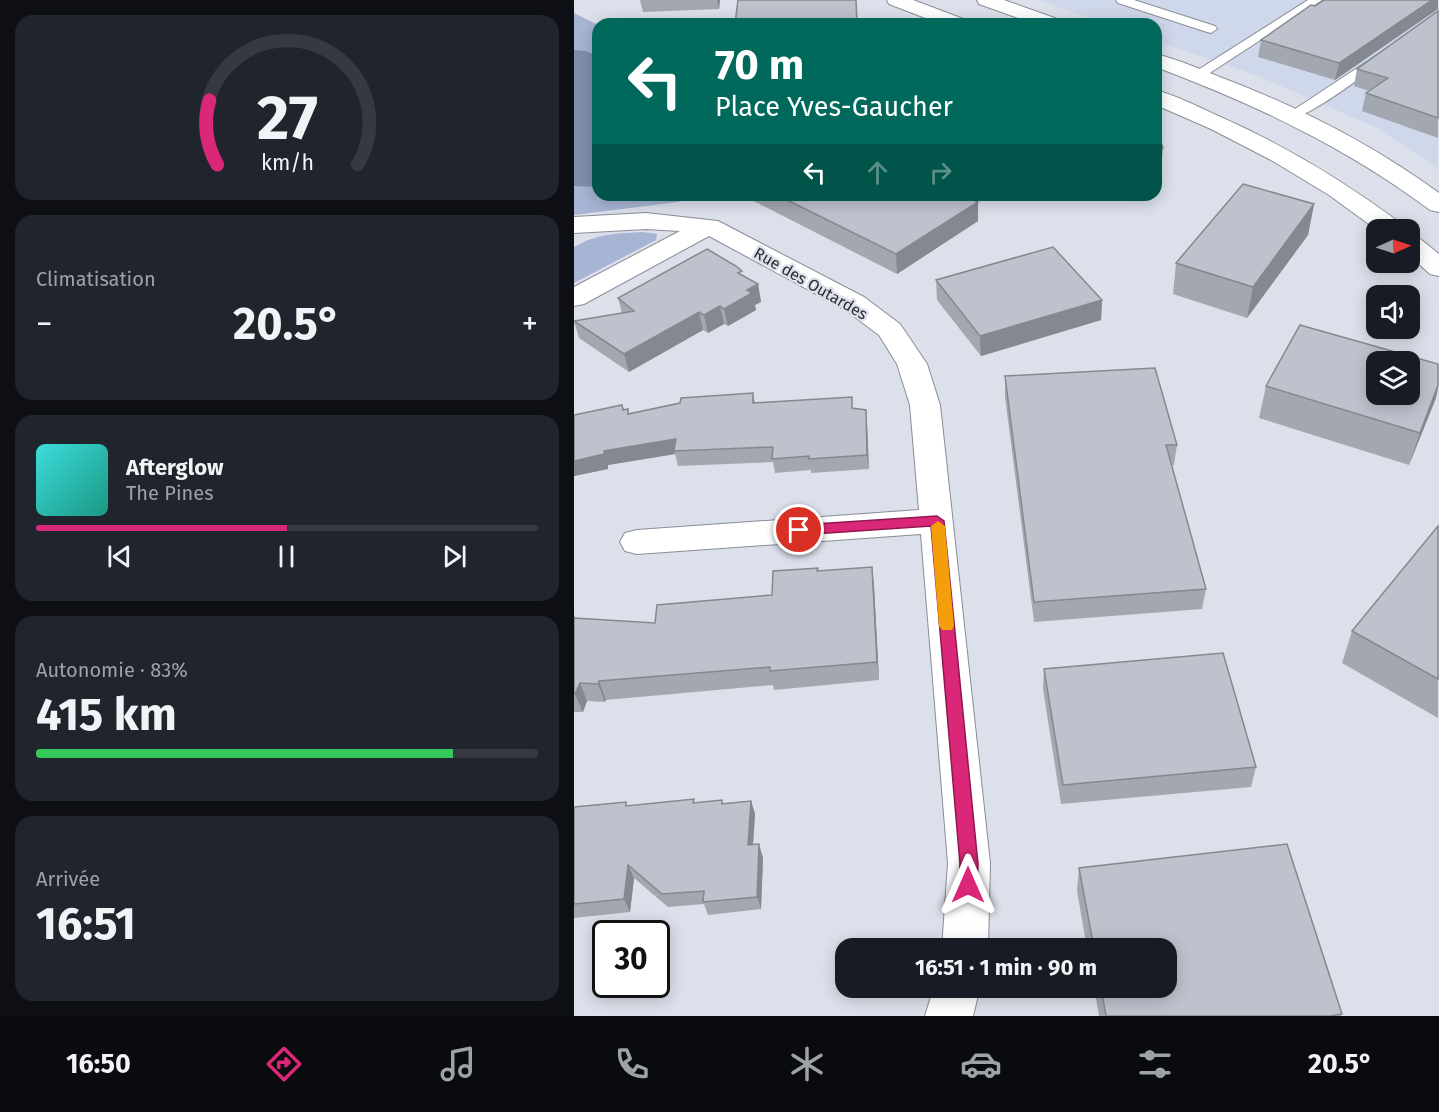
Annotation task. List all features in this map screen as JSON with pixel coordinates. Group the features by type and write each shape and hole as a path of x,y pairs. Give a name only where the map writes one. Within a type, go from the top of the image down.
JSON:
{"street":[{"path":"896,0 943,18"},
{"path":"986,0 1036,18"},
{"path":"1162,62 1293,115 1383,165 1438,205"},
{"path":"1162,99 1221,124 1276,152 1348,196 1379,219"},
{"name":"Rue des Outardes","path":"576,226 646,221 709,226 854,303 890,330 912,364 925,405 969,864 965,938"},
{"path":"574,298 709,226"},
{"path":"1420,252 1438,268"},
{"path":"637,542 937,521"},
{"path":"949,1016 954,998"}],"lane":[{"path":"1122,0 1211,29"},
{"path":"1197,75 1316,0"},
{"path":"1293,115 1339,87 1384,54"}],"shaded area":[{"path":"1038,0 1438,0 1438,168 1375,127 1258,76 1162,43 1162,18 1090,18"},
{"path":"574,13 592,22 592,201 680,201 574,215"},
{"path":"574,50 592,54 592,187 574,186"},
{"path":"643,232 657,234 656,240 574,283 574,247 599,237"}],"building":[{"path":"738,0 856,0 857,18 736,18"},
{"path":"1324,0 1432,0 1339,63 1261,40 1311,5 1315,6"},
{"path":"1438,11 1438,118 1366,93 1388,78 1357,69"},
{"path":"1243,184 1314,204 1253,287 1176,263"},
{"path":"789,201 978,202 896,254"},
{"path":"1053,247 1102,300 980,336 936,280"},
{"path":"707,249 736,266 742,271 738,273 758,284 747,290 752,293 724,309 720,306 704,315 699,312 624,354 574,321 634,311 618,298"},
{"path":"1300,325 1392,351 1366,351 1366,405 1420,405 1420,359 1438,364 1438,385 1420,433 1266,386"},
{"path":"1155,368 1177,445 1166,445 1206,589 1034,602 1005,376"},
{"path":"753,393 753,403 852,397 852,408 866,410 867,455 772,459 773,447 674,451 676,439 604,451 604,454 574,461 574,415 622,405 623,410 628,409 628,414 680,403 681,398"},
{"path":"1438,526 1438,679 1352,631"},
{"path":"872,567 877,662 770,671 770,667 599,681 598,684 580,683 574,694 574,618 655,623 657,605 772,595 773,571"},
{"path":"1223,653 1256,767 1063,785 1044,669"},
{"path":"694,799 693,803 722,800 722,804 751,801 748,845 759,844 757,897 703,902 704,891 662,894 628,865 624,899 574,904 574,807 626,802 626,806"},
{"path":"1287,844 1342,1014 1330,1016 1106,1016 1103,998 1177,998 1177,938 1092,938 1079,868"}],"slow traffic":[{"path":"938,526 947,626"}],"route":[{"path":"799,530 937,521 969,864 968,885"}]}
